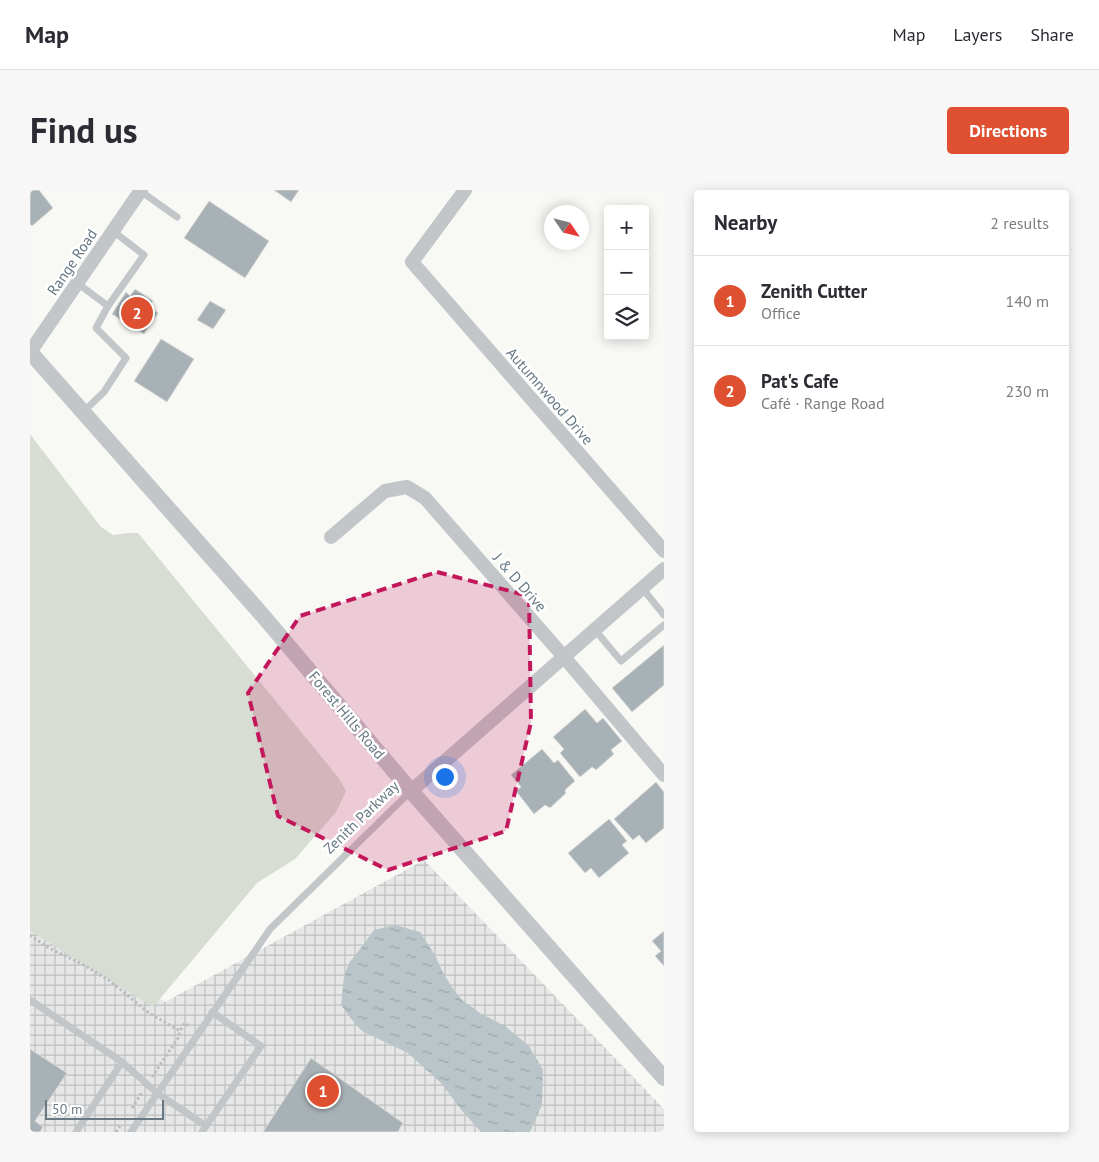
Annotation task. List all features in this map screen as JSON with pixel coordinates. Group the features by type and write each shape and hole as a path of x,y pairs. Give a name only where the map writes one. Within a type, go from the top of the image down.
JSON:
{"street":[{"name":"Range Road","path":"30,352 140,190"},
{"name":"Autumnwood Drive","path":"465,190 412,262 664,551"},
{"name":"Forest Hills Road","path":"30,352 264,617 411,791 664,1078"},
{"name":"J & D Drive","path":"331,537 385,491 407,487 425,498 664,775"},
{"name":"Zenith Parkway","path":"411,791 664,569"}],"lane":[{"path":"140,190 177,217"},
{"path":"83,412 104,392 126,358 96,328 108,306 144,254 113,231"},
{"path":"77,283 108,306"},
{"path":"642,588 664,615"},
{"path":"595,630 621,661 664,624"},
{"name":"Zenith Parkway","path":"131,1132 270,929 411,791"},
{"path":"30,1000 122,1062 204,1129 261,1046 212,1012"},
{"path":"76,1132 122,1062"}],"path":[{"path":"30,935 47,947 84,965 110,981 150,1013 180,1031 185,1023 199,1032"}],"highlighted area":[{"path":"437,572 529,596 531,722 506,831 388,870 278,816 248,693 300,616"}],"shaded area":[{"path":"30,434 101,527 113,535 138,533 338,777 346,791 336,812 295,859 257,883 153,1007 30,931"},
{"path":"424,860 664,1109 664,1132 30,1132 30,912 165,1002"}],"water":[{"path":"395,925 420,932 435,955 444,975 463,1001 480,1013 505,1026 529,1046 543,1070 542,1105 530,1132 481,1132 442,1084 408,1053 362,1031 341,1005 344,977 349,963 374,930"}],"building":[{"path":"30,190 39,190 53,208 32,226 30,224"},
{"path":"274,190 299,190 291,202"},
{"path":"209,201 269,241 245,278 184,238"},
{"path":"135,289 153,301 149,306 158,313 144,334 112,314 126,292 130,296"},
{"path":"210,301 226,310 213,329 197,320"},
{"path":"161,339 194,359 167,402 134,381"},
{"path":"664,645 664,685 632,712 612,688"},
{"path":"585,709 597,723 603,718 622,741 611,750 614,754 596,770 592,767 580,777 560,753 564,749 553,737"},
{"path":"542,749 554,763 558,760 575,781 565,790 566,793 550,808 545,805 534,814 516,791 521,787 511,775"},
{"path":"656,782 664,792 664,828 646,843 639,835 633,840 614,819"},
{"path":"609,819 627,841 622,845 629,853 599,878 591,868 585,873 568,853"},
{"path":"664,931 664,966 655,956 661,951 652,941"},
{"path":"30,1049 67,1073 35,1121 43,1127 40,1132 30,1132"},
{"path":"311,1058 403,1123 398,1132 263,1132"}],"place":[{"name":"Pat's Cafe","path":"137,313"},
{"name":"Zenith Cutter","path":"323,1091"}]}
